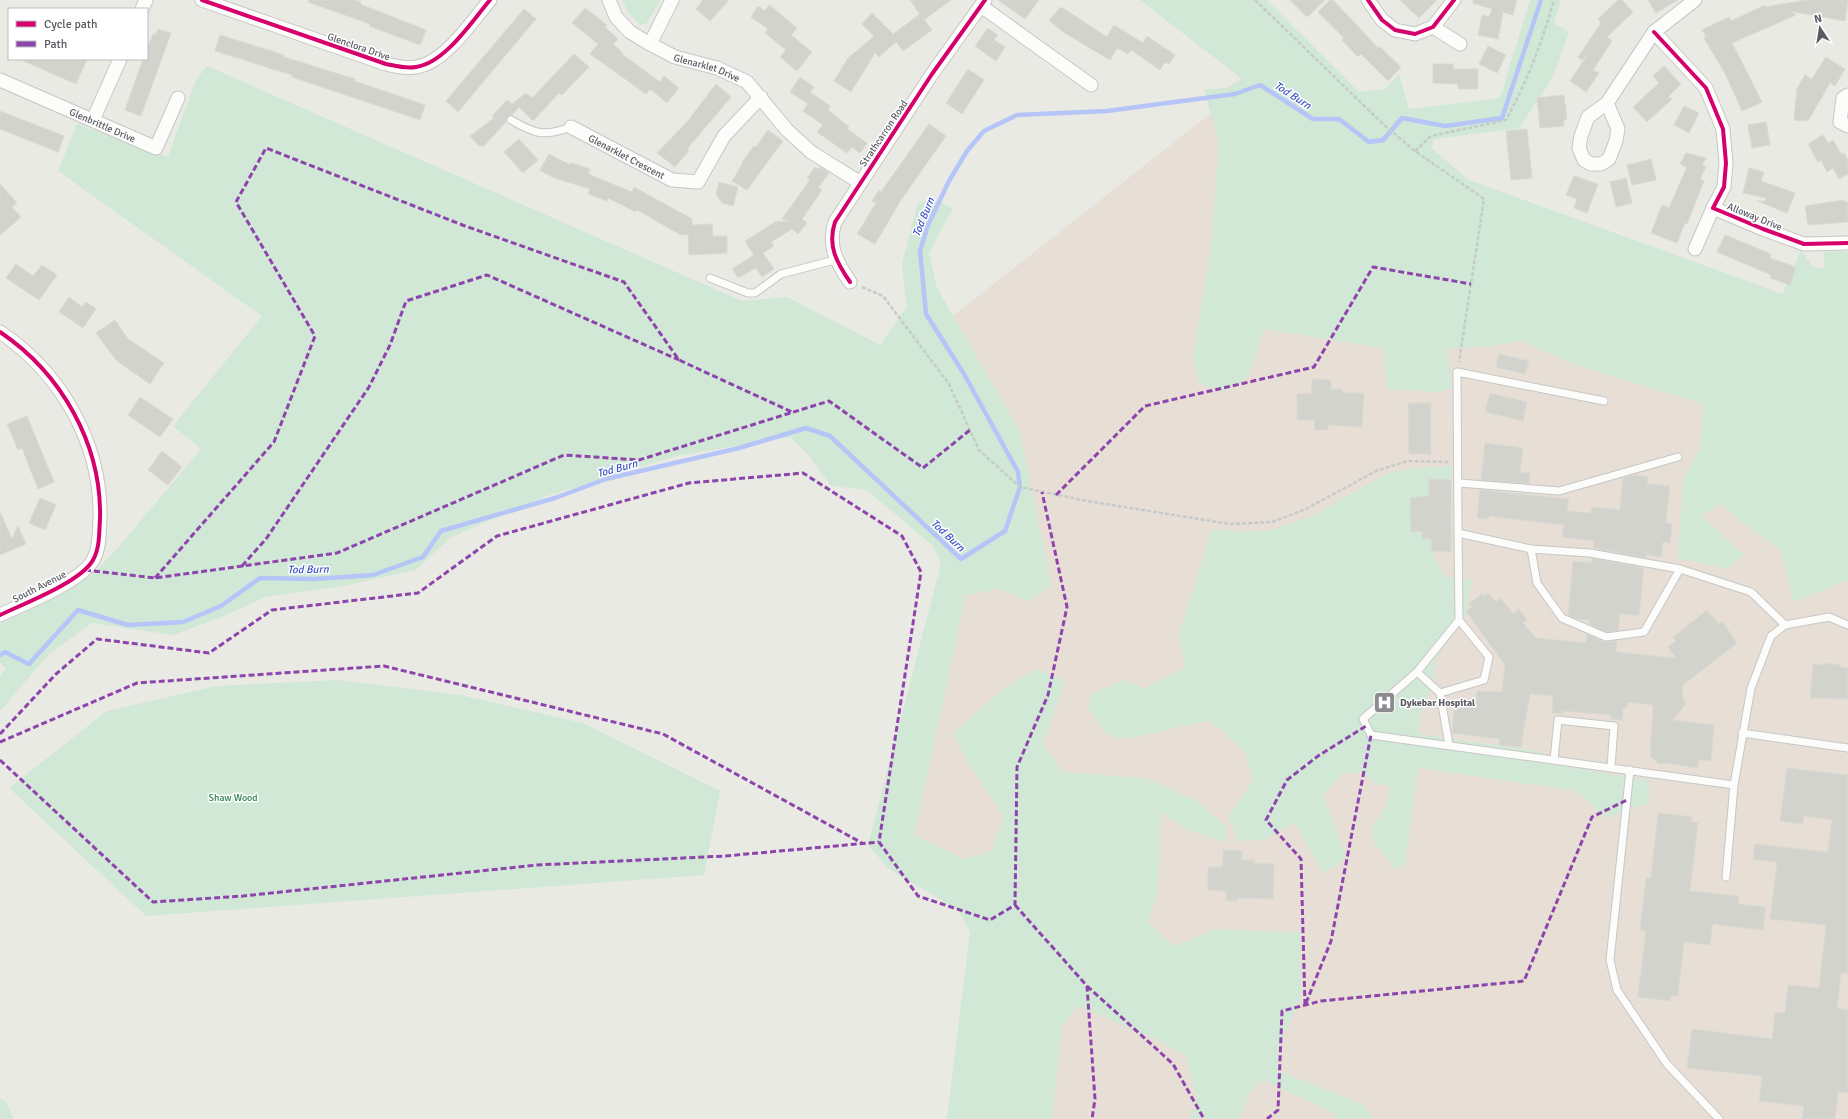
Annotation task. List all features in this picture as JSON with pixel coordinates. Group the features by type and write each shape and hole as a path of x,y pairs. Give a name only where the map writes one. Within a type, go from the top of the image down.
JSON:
{"street":[{"name":"Glenclora Drive","path":"202,0 386,64 401,67 417,67 431,62 443,54 490,0"},
{"name":"Glenarklet Drive","path":"609,0 616,17 630,32 650,44 675,57 718,68 747,82 787,130 806,148 859,182"},
{"path":"650,44 672,0"},
{"path":"1368,0 1382,20 1395,30 1415,34 1433,27 1454,0"},
{"path":"1607,103 1654,32 1694,0"},
{"path":"983,3 1091,85"},
{"name":"Strathcarron Road","path":"850,282 835,260 832,252 832,231 834,222 859,182 932,74 983,3"},
{"path":"1433,27 1460,44"},
{"name":"Alloway Drive","path":"1654,32 1706,88 1723,130 1726,163 1724,187 1695,249"},
{"path":"94,120 120,60"},
{"name":"Glenbrittle Drive","path":"0,80 156,148 178,98"},
{"path":"1848,95 1843,98 1840,122 1848,126"},
{"name":"Glenarklet Crescent","path":"571,127 672,180 698,182 724,136 761,97"},
{"name":"Alloway Drive","path":"1713,208 1804,244 1848,243"},
{"name":"South Avenue","path":"0,332 22,349 58,387 79,421 88,444 96,476 100,508 99,542 93,560 85,570 54,589 0,614"}],"lane":[{"path":"510,120 530,132 542,134 557,132 571,127"},
{"path":"710,278 748,293 755,293 781,274 835,260"},
{"path":"1440,693 1484,680 1489,657 1459,620 1457,372 1604,401"},
{"path":"1459,483 1559,491 1678,457"},
{"path":"1458,533 1531,549 1590,553 1680,569 1751,592 1785,625"},
{"path":"1531,549 1537,583 1562,618 1606,637 1644,632 1680,569"},
{"path":"1726,877 1734,785 1742,733 1751,688 1771,636 1785,625 1829,617 1848,625"},
{"path":"1459,620 1417,672 1363,720 1371,735 1734,785"},
{"path":"1417,672 1440,693 1448,745"},
{"path":"1554,760 1558,720 1614,726 1611,767"},
{"path":"1742,733 1848,748"},
{"path":"1630,770 1610,960 1617,990 1667,1064 1719,1119"}],"path":[{"path":"1255,0 1383,124 1415,151 1484,199 1457,372"},
{"path":"1415,151 1431,136 1506,120 1522,91 1540,48 1554,0"},
{"path":"850,282 883,296 949,384 979,450 1020,487 1087,501 1230,524 1272,522 1306,509 1376,471 1408,461 1458,463"}],"shaded area":[{"name":"Dykebar Hospital","path":"1225,102 1848,339 1848,1119 971,1119 1005,904 892,844 953,560 817,423"}],"green space":[{"path":"622,0 660,0 647,23 640,25 628,12"},
{"path":"1140,0 1267,0 1359,92 1385,89 1399,74 1409,109 1500,98 1530,0 1561,0 1554,23 1569,32 1552,79 1519,128 1434,139 1431,148 1469,180 1783,294 1801,250 1813,267 1824,268 1824,252 1845,251 1848,253 1848,580 1794,602 1780,550 1720,504 1701,516 1744,555 1726,569 1678,558 1683,480 1700,448 1704,404 1576,365 1522,341 1491,346 1447,349 1452,388 1439,392 1387,389 1383,348 1264,329 1248,377 1225,392 1199,383 1193,358 1211,247 1219,141 1204,90 1227,88 1242,79"},
{"path":"207,66 742,301 787,297 880,345 907,307 902,264 918,203 932,199 953,208 929,253 937,288 1020,432 1051,585 1028,601 1000,589 966,595 914,835 965,859 991,851 1004,816 969,764 953,733 1000,692 1035,669 1065,681 1043,743 1062,772 1144,778 1196,800 1226,826 1225,843 1187,829 1161,812 1158,889 1148,923 1174,946 1217,929 1300,933 1301,997 1277,1051 1278,1071 1365,1105 1372,1119 1336,1119 1334,1113 1263,1080 1251,1090 1239,1119 1189,1119 1197,1100 1186,1056 1158,1040 1078,1006 1062,1026 1052,1119 947,1119 970,932 958,910 889,869 868,845 941,564 933,546 867,490 831,486 808,455 790,437 676,456 547,496 451,537 416,570 343,586 265,597 224,616 173,635 92,623 48,655 0,711 0,676 6,669 0,662 0,624 40,605 91,576 117,549 201,449 173,426 262,316 58,171 77,124 168,157 196,80"},
{"path":"1452,466 1451,480 1429,480 1429,496 1410,498 1411,532 1422,531 1423,539 1431,538 1432,551 1444,576 1472,580 1466,615 1435,660 1435,678 1420,715 1419,734 1545,752 1545,763 1649,781 1649,803 1605,818 1585,798 1572,790 1418,768 1405,864 1395,869 1374,842 1372,827 1384,810 1391,787 1375,782 1362,773 1343,773 1323,795 1346,857 1324,874 1294,822 1265,840 1239,841 1228,817 1253,781 1246,754 1222,730 1207,721 1125,739 1107,735 1088,708 1092,693 1124,680 1143,689 1186,667 1179,635 1212,529 1238,532 1272,530 1314,515 1388,473 1416,468"},
{"name":"Shaw Wood","path":"337,680 460,695 583,723 720,791 704,875 146,916 9,788 107,711 217,686"},
{"path":"0,1099 6,1101 13,1119 0,1119"}],"building":[{"path":"309,0 354,0 361,2 360,4 426,30 420,45 369,26 370,24 308,2"},
{"path":"703,0 729,0 710,21 696,9"},
{"path":"910,0 951,0 924,20"},
{"path":"998,0 1039,0 1025,19"},
{"path":"1290,0 1325,0 1307,17"},
{"path":"1330,0 1333,0 1378,48 1380,47 1401,67 1388,81 1361,54 1358,57 1342,40 1344,38 1318,12"},
{"path":"1400,0 1437,0 1419,18"},
{"path":"1473,0 1517,0 1513,15 1503,12 1498,39 1478,35 1482,15 1489,17 1492,9 1473,3"},
{"path":"1618,0 1622,0 1633,12 1607,37 1612,41 1593,70 1599,73 1586,92 1570,81 1588,54 1582,60 1578,57 1601,23 1598,19"},
{"path":"1648,0 1678,0 1656,13"},
{"path":"1806,0 1848,0 1845,21 1789,11 1796,15 1732,43 1762,102 1742,111 1726,75 1704,38 1706,37 1702,30 1729,17 1731,21 1765,5 1765,7"},
{"path":"769,5 797,28 791,35 812,52 797,71 780,57 786,50 765,33 768,29 751,17 758,6 765,11"},
{"path":"1061,7 1107,37 1114,25 1143,43 1147,36 1175,55 1169,64 1165,62 1160,70 1131,50 1128,54 1117,48 1110,60 1063,32 1049,20"},
{"path":"585,8 607,25 605,27 618,39 613,44 623,53 622,54 660,82 664,76 679,88 667,103 650,89 646,94 590,54 598,44 572,23"},
{"path":"524,9 536,19 458,112 446,101"},
{"path":"872,13 893,34 920,14 932,30 903,51 896,42 879,57 875,53 851,92 834,81 848,58 874,36 862,24"},
{"path":"988,28 998,35 994,40 1005,47 996,61 975,46"},
{"path":"158,29 171,33 141,116 125,110 143,60 148,60 148,46 153,34 155,35"},
{"path":"220,35 355,79 354,81 425,105 420,120 292,77 292,75 215,51"},
{"path":"1488,46 1506,55 1497,73 1479,64"},
{"path":"574,54 589,67 562,95 559,93 533,121 519,107 512,115 507,117 506,122 483,147 481,145 479,146 470,136 494,118 492,116 507,100 512,104 526,93 532,98"},
{"path":"1826,57 1845,69 1835,86 1830,83 1808,121 1794,120 1797,89 1805,75 1812,79"},
{"path":"21,60 87,60 76,84"},
{"path":"1433,64 1453,64 1453,69 1478,69 1478,89 1458,89 1458,84 1433,83"},
{"path":"1664,66 1681,84 1668,97 1672,99 1647,122 1633,107 1659,83 1653,76"},
{"path":"968,69 984,80 962,114 946,103"},
{"path":"800,77 814,87 810,92 830,106 828,110 849,127 847,129 867,143 860,153 852,147 847,153 817,132 823,125 803,111 808,104 790,92"},
{"path":"716,84 731,97 687,149 689,151 675,167 657,153 687,122"},
{"path":"1564,95 1567,119 1564,120 1564,126 1540,128 1537,98"},
{"path":"1684,106 1699,113 1689,133 1674,125"},
{"path":"0,111 64,136 58,152 0,129"},
{"path":"1766,122 1770,145 1752,148 1748,125"},
{"path":"929,124 946,136 901,200 875,244 857,234 876,203 872,201 879,190 881,192"},
{"path":"1527,129 1532,178 1511,180 1506,131"},
{"path":"768,130 783,141 747,190 732,181 743,163 742,162 754,146 756,147"},
{"path":"1823,135 1828,143 1833,140 1841,154 1844,153 1848,160 1848,174 1839,179 1833,168 1827,172 1821,160 1818,162 1808,144"},
{"path":"519,139 538,160 523,173 504,152"},
{"path":"1686,153 1706,158 1702,165 1706,167 1700,179 1704,181 1687,224 1685,223 1677,243 1651,233 1662,205 1669,208 1687,167 1680,164"},
{"path":"549,154 570,165 571,163 590,169 588,174 632,192 634,187 692,219 692,225 712,224 713,236 727,236 727,253 689,255 688,234 681,235 637,210 636,212 608,198 607,201 588,194 590,189 552,177 540,170"},
{"path":"1651,159 1656,180 1632,185 1627,165"},
{"path":"815,167 818,169 820,167 829,173 818,188 822,190 802,219 807,223 798,234 792,229 771,242 774,246 763,253 774,269 762,277 756,268 738,278 732,269 754,255 745,241 775,222 791,221 782,219 810,180 807,178"},
{"path":"1749,168 1764,172 1761,181 1795,193 1787,213 1757,201 1765,201 1766,198 1743,193"},
{"path":"1574,176 1598,184 1587,213 1574,208 1577,199 1566,195"},
{"path":"1626,178 1632,203 1616,207 1610,182"},
{"path":"719,182 738,187 733,206 722,203 716,194"},
{"path":"0,184 17,203 12,207 21,217 0,235"},
{"path":"1844,200 1844,202 1848,202 1848,222 1808,225 1805,206"},
{"path":"1725,235 1771,254 1770,258 1796,267 1790,285 1770,278 1771,275 1717,252"},
{"path":"16,264 33,276 42,265 57,275 39,300 6,278"},
{"path":"69,297 82,307 86,302 96,309 83,328 59,312"},
{"path":"115,320 128,339 164,363 150,384 117,361 96,333"},
{"path":"1499,354 1529,361 1525,374 1496,367"},
{"path":"1312,379 1331,380 1331,389 1342,389 1342,393 1364,393 1362,427 1328,425 1328,430 1314,430 1315,420 1297,420 1297,394 1311,394"},
{"path":"1490,393 1527,402 1523,421 1485,412"},
{"path":"140,397 173,419 160,437 128,415"},
{"path":"1408,403 1431,403 1431,454 1409,454"},
{"path":"27,416 54,482 38,489 22,448 18,450 7,424"},
{"path":"1485,443 1523,448 1520,472 1530,473 1529,484 1481,480"},
{"path":"162,451 182,467 168,485 148,470"},
{"path":"1633,475 1648,477 1647,484 1670,486 1666,523 1672,524 1670,543 1663,542 1661,557 1646,555 1646,558 1593,548 1594,541 1562,537 1564,525 1489,516 1489,519 1477,518 1480,490 1569,499 1567,511 1590,513 1593,507 1620,510 1623,478"},
{"path":"1429,479 1451,480 1451,552 1432,551 1431,538 1422,539 1422,531 1411,532 1410,498 1429,496"},
{"path":"40,498 56,505 45,530 29,523"},
{"path":"0,512 12,539 18,526 26,544 0,555"},
{"path":"1592,558 1644,568 1639,616 1620,613 1618,630 1607,632 1589,624 1589,620 1577,619 1568,615 1573,561 1591,563"},
{"path":"1488,593 1496,602 1501,598 1513,614 1519,609 1527,620 1523,623 1536,638 1586,643 1587,634 1604,642 1617,641 1616,652 1676,658 1668,647 1676,641 1673,637 1707,610 1719,624 1722,621 1737,643 1683,685 1682,697 1685,700 1685,705 1673,720 1714,725 1711,761 1699,760 1697,768 1667,763 1659,764 1650,756 1653,705 1628,702 1626,709 1623,708 1622,720 1611,719 1611,715 1563,711 1563,714 1552,713 1553,696 1530,694 1521,747 1499,745 1500,739 1452,733 1455,703 1463,704 1463,698 1476,699 1477,691 1502,692 1505,665 1466,611 1472,607 1469,604 1482,594 1485,596"},
{"path":"1826,663 1848,668 1848,699 1810,698 1813,664 1826,665"},
{"path":"1787,768 1848,775 1848,974 1841,973 1837,1008 1848,1010 1848,1093 1838,1092 1835,1119 1802,1119 1804,1106 1759,1101 1762,1076 1687,1068 1692,1029 1772,1039 1775,1012 1785,1013 1788,985 1819,988 1826,925 1770,919 1777,862 1753,859 1755,844 1828,852 1832,820 1804,816 1803,824 1780,821"},
{"path":"1658,813 1692,817 1691,822 1698,823 1690,891 1739,896 1738,904 1766,907 1763,930 1713,924 1710,945 1684,942 1678,996 1671,996 1670,1001 1638,997 1646,931 1640,930 1646,878 1651,878"},
{"path":"1223,850 1242,851 1241,860 1254,860 1253,863 1274,864 1273,899 1237,898 1237,901 1226,901 1226,891 1208,890 1208,867 1223,867"}],"waterway":[{"name":"Tod Burn","path":"0,655 5,652 29,664 78,610 128,625 183,622 221,606 260,578 314,579 373,575 423,557 441,531 555,498 606,479 739,448 806,428 830,436 961,559 1005,531 1020,487 1018,472 964,374 926,314 920,251 928,225 949,181 967,151 984,131 1017,115 1107,111 1235,94 1260,85 1313,119 1339,119 1369,142 1383,140 1402,118 1445,126 1502,118 1541,0"}],"marked path":[{"path":"155,578 274,442 315,336 236,202 266,148 465,226 624,282 679,360 792,412"},
{"path":"1056,495 1145,406 1314,367 1373,267 1471,284"},
{"path":"242,566 266,539 369,387 390,345 406,301 487,275 679,360"},
{"path":"85,570 155,578 337,553 564,455 639,460 829,401 923,468 970,430"},
{"path":"0,734 56,674 97,639 209,653 272,610 418,593 497,536 689,483 803,473 902,536 921,572 879,842 918,896 990,920 1015,905 1017,767 1048,695 1067,607 1042,492"},
{"path":"0,742 137,683 384,666 663,734 862,843"},
{"path":"1305,1005 1301,859 1266,820 1287,780 1318,756 1366,726"},
{"path":"1306,1003 1331,941 1371,735"},
{"path":"0,760 153,902 243,896 537,865 725,856 879,842"},
{"path":"1267,1119 1278,1110 1282,1011 1321,1001 1524,981 1592,817 1627,800"},
{"path":"1015,905 1087,986 1095,1099 1092,1119"},
{"path":"1087,986 1173,1064 1204,1119"}],"cycle path":[{"path":"202,0 386,64 408,68 427,64 447,50 490,0"},
{"path":"850,282 837,261 833,247 832,239 835,222 932,74 985,0"},
{"path":"1368,0 1382,20 1395,30 1415,34 1433,27 1454,0"},
{"path":"1654,32 1706,88 1723,129 1726,163 1724,187 1713,208 1804,244 1848,243"},
{"path":"0,332 22,349 42,368 59,389 74,413 94,464 99,491 100,519 97,550 93,560 87,568 51,592 0,615"}],"place":[{"name":"Dykebar Hospital","path":"1385,702"}]}
